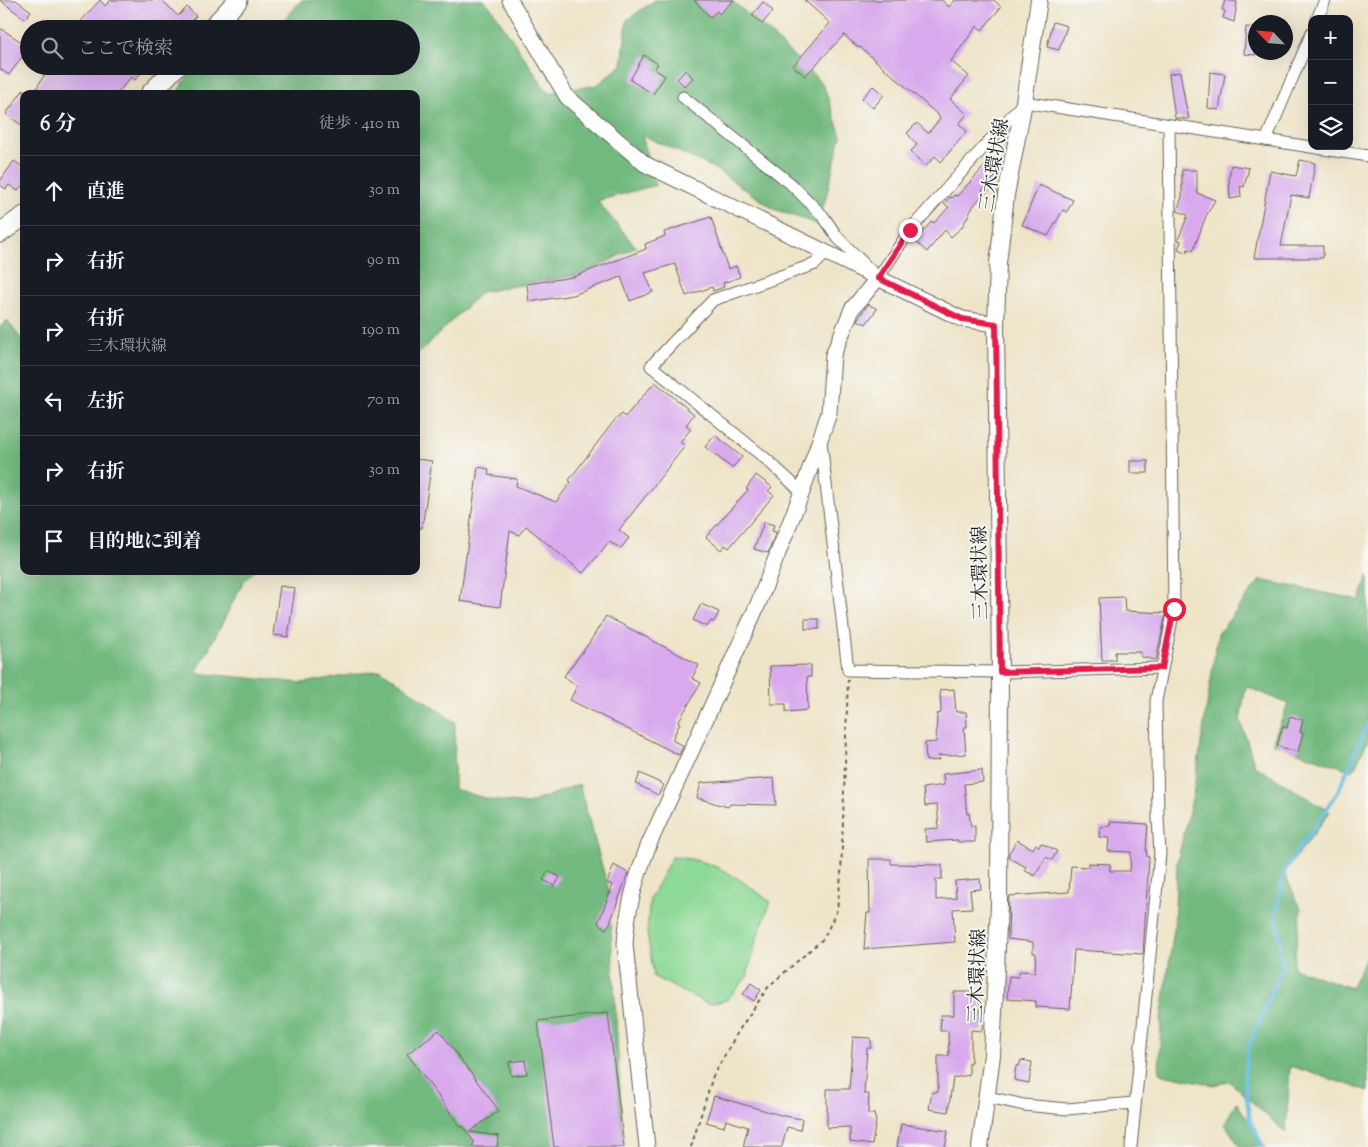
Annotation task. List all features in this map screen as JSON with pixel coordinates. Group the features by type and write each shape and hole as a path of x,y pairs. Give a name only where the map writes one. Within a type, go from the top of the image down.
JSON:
{"main road":[{"path":"219,20 238,0"},
{"name":"三木環状線","path":"980,1147 992,1055 999,904 1000,672 996,324 998,262 1039,0"},
{"path":"154,90 168,75"},
{"path":"0,233 20,219"}],"street":[{"path":"510,0 567,97 645,164 962,319 996,324"},
{"path":"1319,15 1325,0"},
{"path":"1266,140 1308,41"},
{"path":"683,97 792,184 823,216 838,238 878,278"},
{"path":"647,1147 625,944 627,913 635,882 649,844 758,604 821,442 829,413 834,355 852,309 878,278 910,230 1024,102 1368,156"},
{"path":"1131,1147 1160,854 1156,702 1174,609 1169,125"},
{"path":"802,492 766,459 651,366 713,300 815,264 826,253"},
{"path":"821,442 848,670 1000,672 1162,668"},
{"path":"988,1097 1024,1105 1067,1109 1134,1103"}],"path":[{"path":"690,1147 713,1076 739,1030 769,986 824,938 837,910 841,876 848,670"}],"green space":[{"path":"302,0 484,0 548,93 597,85 622,65 627,20 655,0 731,0 763,27 823,84 841,136 819,225 774,209 712,167 642,135 656,185 597,201 636,247 583,274 481,292 420,352 420,90 179,90 189,75 420,75 420,20 284,20"},
{"path":"7,320 20,338 20,575 250,575 244,581 196,673 302,683 381,670 455,722 454,789 491,800 528,804 579,784 609,891 623,1147 0,1147 0,327"},
{"path":"1368,575 1368,741 1353,771 1272,743 1288,704 1246,686 1240,720 1255,766 1330,812 1284,873 1301,909 1293,968 1351,988 1368,954 1368,1091 1290,1066 1286,1133 1229,1081 1214,1085 1159,1073 1161,1020 1174,929 1177,863 1193,795 1218,634 1260,580 1360,600"},
{"path":"672,857 702,862 725,871 771,902 758,934 747,977 727,1000 708,1004 654,977 647,933 650,898"},
{"path":"1236,1102 1265,1147 1240,1147 1225,1124"}],"building":[{"path":"0,0 16,0 31,11 25,19"},
{"path":"100,0 105,6 111,0 162,0 178,16 187,7 196,16 192,20 82,20"},
{"path":"694,0 734,0 719,14 717,11 710,17"},
{"path":"804,0 942,0 949,7 955,0 994,0 1001,7 982,30 977,26 951,61 969,76 950,99 967,114 959,124 967,131 941,162 935,156 926,166 910,152 917,145 907,133 917,123 928,133 940,119 938,115 844,35 805,76 793,66 830,23"},
{"path":"1225,0 1237,2 1234,22 1223,18 1225,11 1222,10"},
{"path":"763,2 773,11 762,24 752,15"},
{"path":"1053,22 1067,26 1059,50 1047,47"},
{"path":"1246,27 1248,27 1248,54 1244,54"},
{"path":"0,28 20,41 20,60 9,75 0,69"},
{"path":"644,55 658,64 654,69 665,76 653,94 630,80"},
{"path":"686,70 693,78 684,86 677,79"},
{"path":"1180,72 1189,119 1175,118 1169,74"},
{"path":"1210,72 1225,74 1219,110 1208,108"},
{"path":"44,75 139,75 135,80 131,77 120,90 35,90"},
{"path":"873,86 884,95 873,108 862,98"},
{"path":"20,95 20,124 6,114"},
{"path":"1300,160 1315,163 1309,198 1291,195 1281,246 1323,246 1323,258 1254,258 1270,171 1296,176"},
{"path":"14,161 20,165 20,188 18,191 9,185 6,189 0,185 0,181"},
{"path":"986,165 997,175 982,191 985,193 974,205 962,227 951,237 945,230 927,252 915,241 932,221 934,223 949,207 944,204 950,197 957,196"},
{"path":"1231,165 1249,168 1244,187 1240,186 1241,197 1230,199 1229,179"},
{"path":"1182,170 1197,170 1197,193 1215,200 1206,216 1193,251 1188,249 1187,253 1178,249 1181,241 1178,240 1188,215 1177,211 1182,197"},
{"path":"1039,185 1073,200 1067,212 1063,210 1048,236 1022,225"},
{"path":"711,217 728,269 736,266 740,277 723,283 724,287 713,291 712,287 686,296 675,264 645,273 653,292 630,301 621,277 573,295 529,302 527,284 573,277 646,249 645,244 665,236 664,232"},
{"path":"868,304 877,309 866,324 857,320"},
{"path":"655,382 694,414 686,425 691,429 680,442 685,446 619,530 629,538 621,548 609,542 583,573 526,526 519,535 510,531 500,607 460,601 478,467 489,469 488,475 517,479 516,486 556,502 571,482 569,480 614,421 622,414 625,417"},
{"path":"715,435 742,457 732,468 705,447"},
{"path":"420,460 432,461 422,528 420,528"},
{"path":"1130,461 1148,461 1148,473 1130,473"},
{"path":"756,475 772,487 768,491 774,495 729,548 725,545 721,550 706,537 748,490 746,489"},
{"path":"764,522 774,525 772,531 776,532 768,553 754,549"},
{"path":"280,586 295,588 288,637 273,635"},
{"path":"1124,597 1125,611 1166,613 1156,660 1141,657 1141,652 1115,652 1115,660 1102,660 1099,598"},
{"path":"701,604 719,612 714,622 711,621 707,627 693,620"},
{"path":"606,616 699,665 692,678 701,683 678,722 680,723 672,740 683,746 679,755 570,700 577,686 564,676 589,643"},
{"path":"805,619 819,619 819,629 805,629"},
{"path":"811,665 811,677 807,677 808,710 786,712 786,704 771,704 770,666"},
{"path":"954,689 956,712 966,712 967,727 964,727 966,754 938,756 939,760 926,761 925,743 936,742 937,714 941,713 940,690"},
{"path":"1290,716 1303,720 1300,732 1303,733 1298,752 1277,746 1283,727 1287,728"},
{"path":"982,770 983,782 964,784 967,814 969,813 971,826 975,826 975,842 958,842 958,840 926,842 925,829 939,828 937,805 925,806 923,788 944,785 943,774"},
{"path":"640,773 664,785 658,795 636,784"},
{"path":"774,778 776,805 730,804 728,807 697,798 701,783"},
{"path":"1110,822 1148,824 1146,849 1147,857 1149,857 1143,954 1074,950 1070,1009 1036,1007 1036,1001 1007,999 1009,976 1018,977 1020,971 1035,972 1036,953 1033,953 1033,942 1008,939 1009,896 1069,892 1071,866 1088,867 1088,863 1110,864 1110,871 1130,871 1131,852 1108,851 1109,838 1099,837 1100,827 1110,826"},
{"path":"1017,840 1033,849 1036,844 1039,847 1041,843 1057,851 1052,860 1046,857 1035,876 1024,870 1026,867 1009,858 1009,853"},
{"path":"869,859 891,859 891,864 942,865 942,879 936,879 936,900 956,898 955,881 980,879 981,889 970,890 972,908 953,909 955,942 864,949 867,913 870,913"},
{"path":"614,865 628,873 610,923 606,929 598,923 613,885 607,883"},
{"path":"548,871 560,877 555,886 543,880"},
{"path":"751,983 761,990 754,1001 743,994"},
{"path":"954,992 980,992 980,1020 983,1021 982,1031 971,1030 969,1075 953,1078 948,1112 929,1109 932,1092 938,1092 938,1056 949,1056 948,1031 940,1031 941,1015 954,1015"},
{"path":"608,1013 624,1147 554,1147 538,1021"},
{"path":"439,1030 499,1111 469,1132 499,1136 497,1147 472,1147 474,1142 463,1126 461,1127 407,1054"},
{"path":"853,1037 871,1038 871,1048 867,1048 864,1094 869,1094 868,1114 874,1114 876,1121 872,1145 850,1142 850,1127 827,1128 827,1089 849,1089"},
{"path":"525,1060 527,1074 511,1076 509,1062"},
{"path":"1021,1060 1032,1062 1029,1083 1014,1080 1016,1066 1019,1066"},
{"path":"714,1096 784,1116 802,1119 800,1130 787,1127 782,1147 743,1147 748,1127 726,1120 724,1127 706,1122"},
{"path":"901,1124 948,1131 945,1147 897,1147"}],"waterway":[{"path":"1263,1147 1250,1121 1244,1078 1248,1049 1282,967 1276,911 1285,870 1338,792 1368,723"}],"route":[{"path":"910,230 878,278 962,319 996,324 1000,672 1162,668 1174,609"}]}
